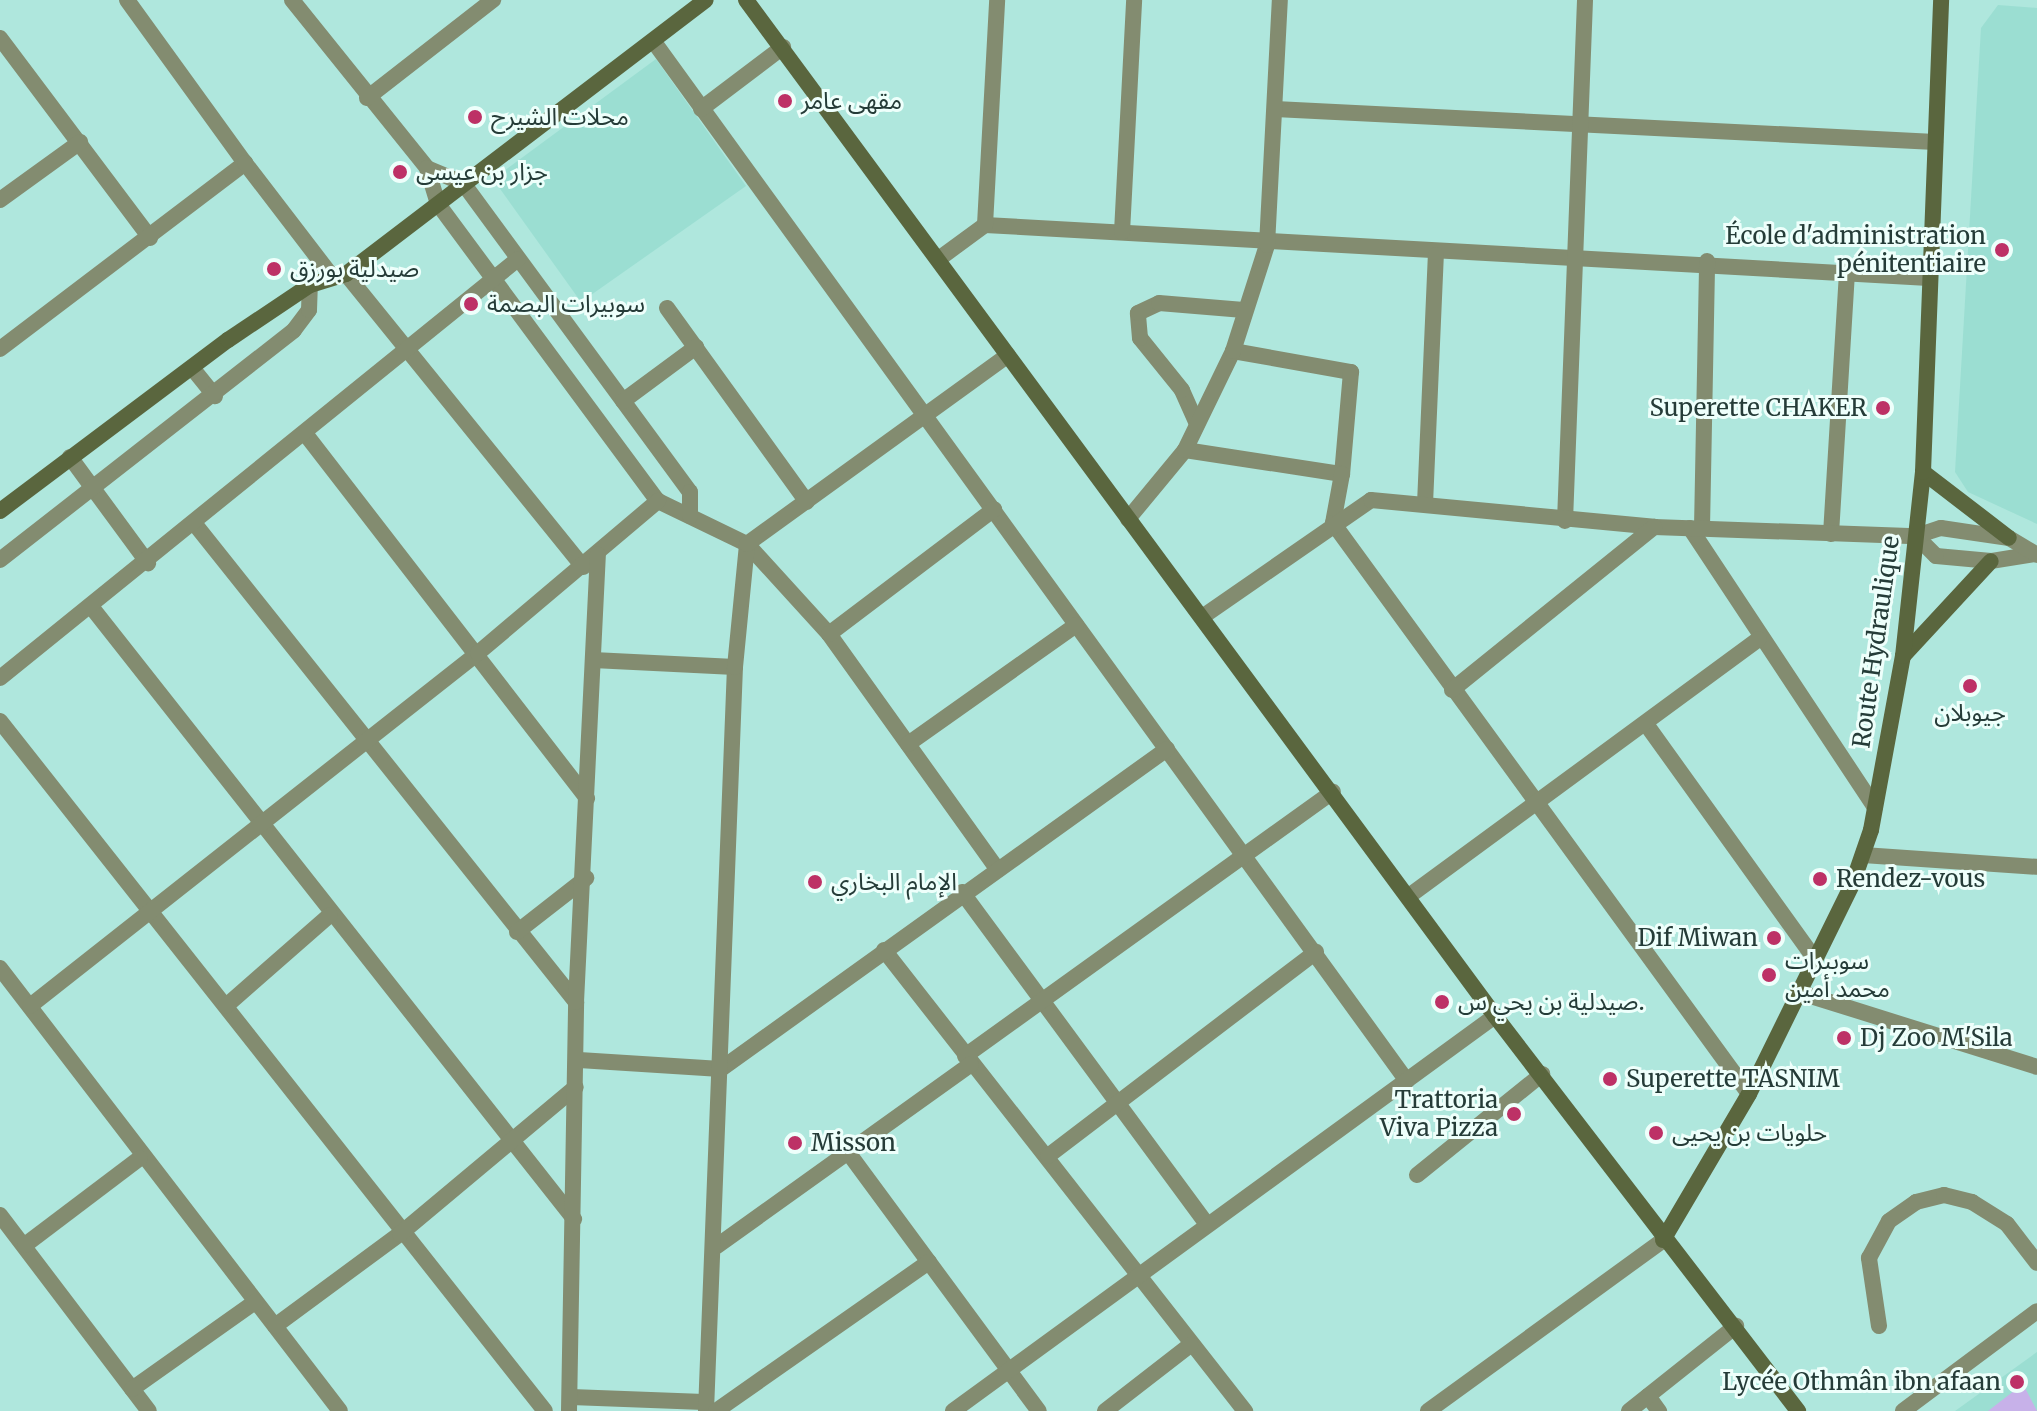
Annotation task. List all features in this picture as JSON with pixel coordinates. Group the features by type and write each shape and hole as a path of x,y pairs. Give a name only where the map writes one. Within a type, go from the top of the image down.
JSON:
{"main road":[{"path":"0,511 310,285 338,274 438,204 706,0"},
{"path":"746,0 940,258 1128,519 1205,615 1495,1016 1542,1074 1663,1240 1736,1326 1798,1411"},
{"name":"Route Hydraulique","path":"1663,1240 1749,1094 1863,855 1875,807 1903,656 1923,472 1941,0"},
{"path":"1923,472 2009,538"},
{"path":"1903,656 1991,561"}],"street":[{"path":"127,0 245,163 338,274 410,352 583,567"},
{"path":"292,0 367,98 427,168 438,204 658,501 747,544 829,634 998,870"},
{"path":"367,98 493,0"},
{"path":"985,225 997,0"},
{"path":"1122,232 1134,0"},
{"path":"1128,519 1185,450 1233,351 1267,245 1280,0"},
{"path":"1565,521 1585,0"},
{"path":"0,38 150,238"},
{"path":"654,42 924,419 994,509 1167,749 1248,855 1407,1081"},
{"path":"701,109 783,47"},
{"path":"1275,109 1935,142"},
{"path":"0,200 80,142"},
{"path":"0,349 245,163"},
{"path":"427,168 463,183 690,492 690,516"},
{"path":"940,258 985,225 1436,255 1707,261 1929,278"},
{"path":"1425,504 1436,255"},
{"path":"0,678 93,609 194,523 498,282 518,259"},
{"path":"1707,261 1696,528 1759,639 1875,807"},
{"path":"1831,534 1847,271"},
{"path":"1,557 215,396 294,330 309,310 310,285"},
{"path":"1197,424 1182,390 1140,338 1138,313 1159,303 1244,310"},
{"path":"667,308 807,502"},
{"path":"623,401 696,347"},
{"path":"1233,351 1351,372 1342,474 1333,523 1749,1094"},
{"path":"709,1408 735,667 747,544 924,419 1008,355"},
{"path":"193,369 215,396"},
{"path":"307,436 478,653 587,798"},
{"path":"1185,450 1342,474"},
{"path":"70,457 148,563"},
{"path":"1205,615 1333,523 1371,500 1565,521 1654,527 1916,536 1941,528 2009,538 2036,554"},
{"path":"30,1006 259,822 478,653 598,555 658,501"},
{"path":"829,634 994,509"},
{"path":"194,523 367,738 517,932 576,1002"},
{"path":"1452,690 1654,527"},
{"path":"1916,536 1936,556 1991,561 2036,554"},
{"path":"598,555 586,878 576,1002 579,1060 570,1404 709,1408 929,1262"},
{"path":"93,609 330,915 574,1219"},
{"path":"908,744 1076,625"},
{"path":"1409,896 1759,639"},
{"path":"593,660 735,667"},
{"path":"0,721 226,1006 400,1234 545,1411"},
{"path":"1646,724 1814,958"},
{"path":"579,1060 721,1069 962,892 998,870 1167,749"},
{"path":"717,1246 850,1155 968,1060 1333,792"},
{"path":"1863,855 2037,867"},
{"path":"517,932 586,878"},
{"path":"962,892 1047,1002 1207,1224"},
{"path":"226,1006 330,915"},
{"path":"884,950 968,1060 1048,1156 1190,1345 1245,1411"},
{"path":"1048,1156 1316,952"},
{"path":"0,968 140,1158 340,1411"},
{"path":"1798,992 2037,1067"},
{"path":"953,1411 1495,1016"},
{"path":"1417,1175 1542,1074"},
{"path":"275,1326 400,1234 576,1087"},
{"path":"850,1155 1039,1411"},
{"path":"25,1245 140,1158"},
{"path":"1879,1326 1869,1258 1889,1221 1916,1202 1944,1195 1972,1202 2007,1224 2037,1263"},
{"path":"0,1215 149,1411"},
{"path":"1428,1411 1663,1240"},
{"path":"132,1389 255,1302"},
{"path":"1903,1411 2037,1311"},
{"path":"1629,1411 1736,1326"},
{"path":"1105,1411 1190,1345"},
{"path":"1648,1396 1659,1411"}],"shaded area":[{"name":"École d'administration pénitentiaire","path":"1998,5 2037,8 2037,524 1968,492 1955,472 1981,28"},
{"path":"656,59 746,186 581,302 493,179"},
{"name":"Lycée Othmân ibn afaan","path":"2037,1352 2037,1411 1955,1411"},
{"path":"2023,1384 2037,1411 1988,1411"}],"place":[{"name":"مقهى عامر","path":"785,101"},
{"name":"محلات الشيرح","path":"475,117"},
{"name":"جزار بن عيسى","path":"400,172"},
{"name":"École d'administration pénitentiaire","path":"2002,250"},
{"name":"صيدلية بورزق","path":"274,269"},
{"name":"سوبيرات البصمة","path":"471,304"},
{"name":"Superette CHAKER","path":"1883,408"},
{"name":"جيوبلان","path":"1970,686"},
{"name":"Rendez-vous","path":"1820,879"},
{"name":"الإمام البخاري","path":"815,882"},
{"name":"Dif Miwan","path":"1774,938"},
{"name":"سوبيرات محمد أمين","path":"1769,975"},
{"name":"صيدلية بن يحي س.","path":"1442,1002"},
{"name":"Dj Zoo M'Sila","path":"1844,1038"},
{"name":"Superette TASNIM","path":"1610,1079"},
{"name":"Trattoria Viva Pizza","path":"1514,1114"},
{"name":"حلويات بن يحيى","path":"1656,1133"},
{"name":"Misson","path":"795,1143"},
{"name":"Lycée Othmân ibn afaan","path":"2017,1382"}]}
